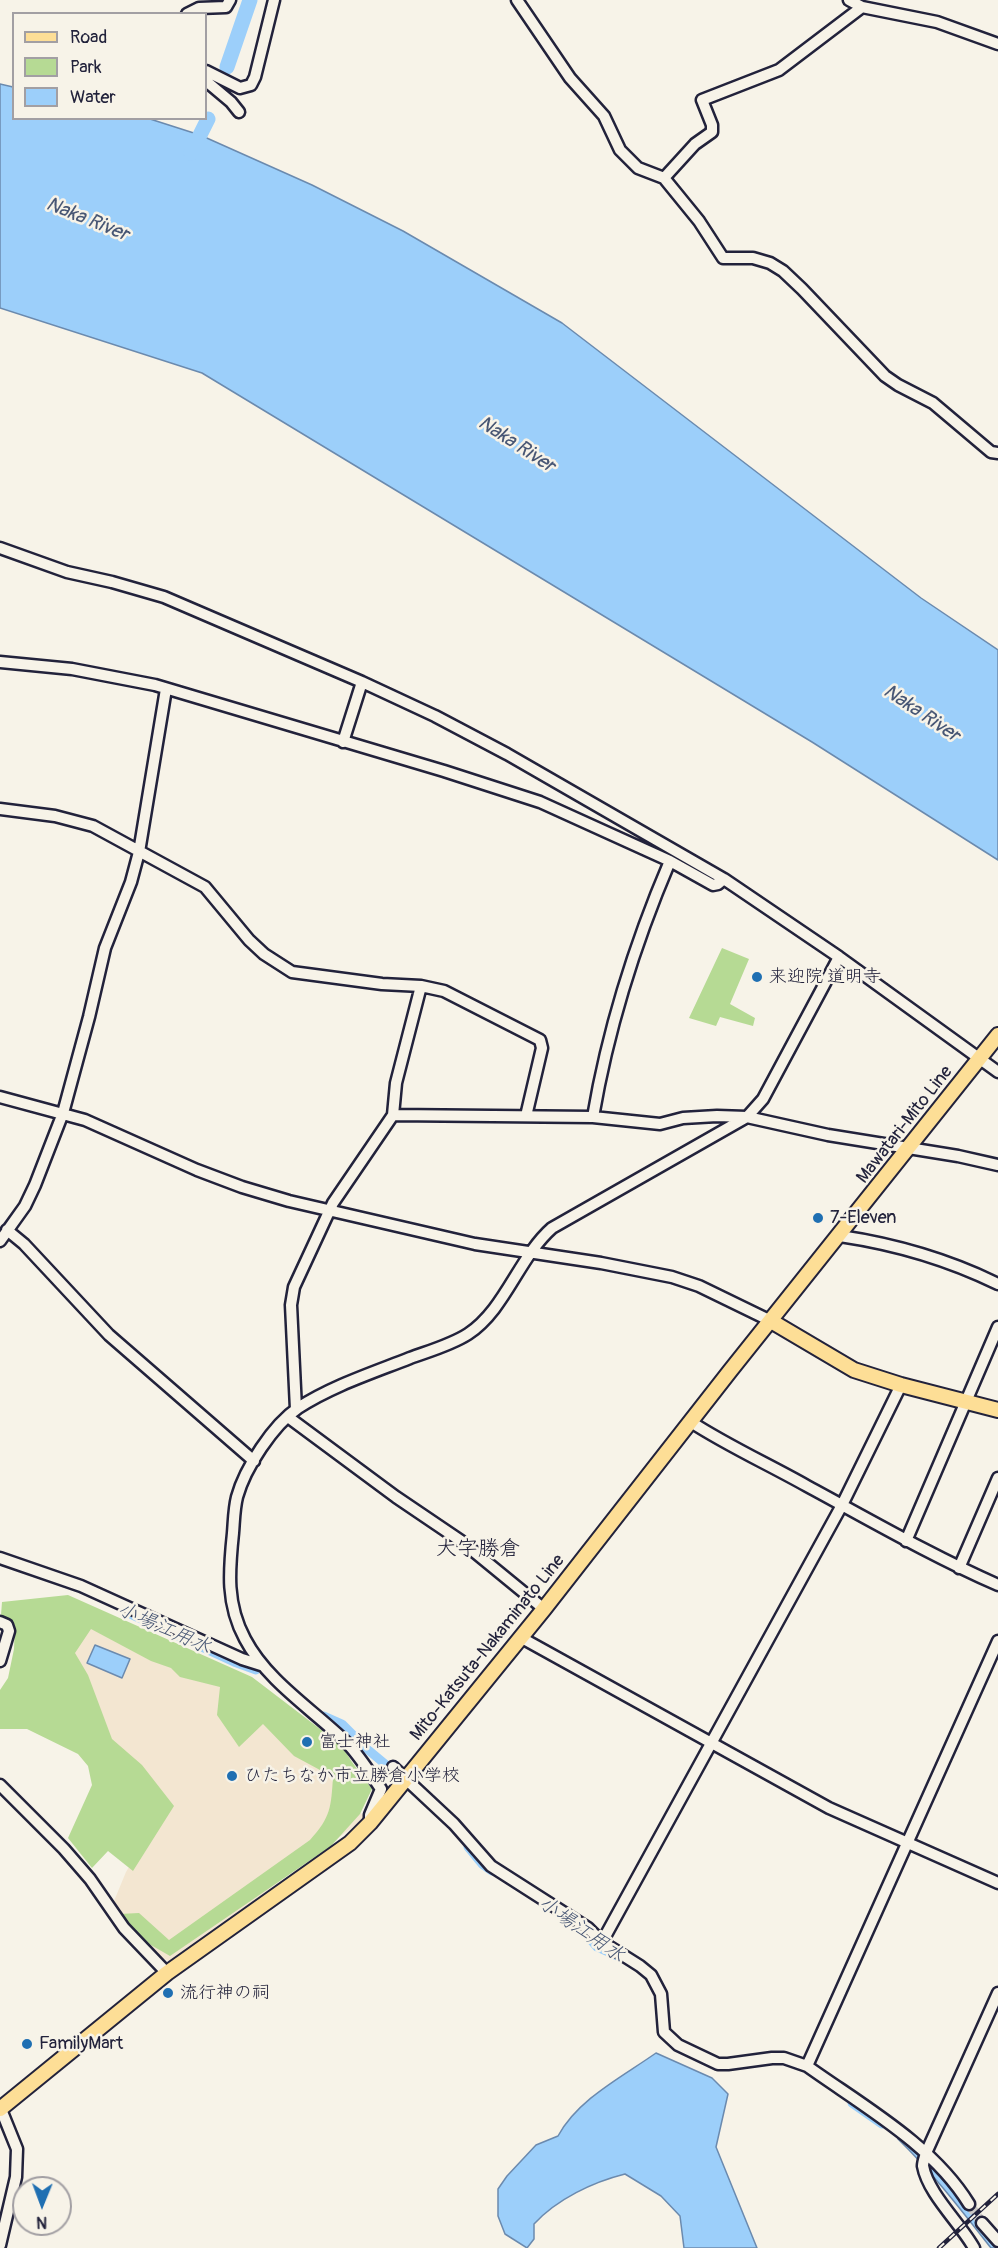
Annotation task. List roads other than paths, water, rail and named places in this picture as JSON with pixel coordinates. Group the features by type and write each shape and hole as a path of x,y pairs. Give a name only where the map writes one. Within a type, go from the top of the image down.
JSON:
{"main road":[{"name":"Mawatari-Mito Line","path":"771,1321 998,1035"},
{"path":"771,1321 854,1370 901,1385 998,1410"},
{"name":"Mito-Katsuta-Nakaminato Line","path":"0,2109 167,1973 350,1843 370,1823 544,1609 771,1321"}],"street":[{"path":"191,12 199,8 226,7 230,0"},
{"path":"207,72 240,88 251,85 274,0"},
{"path":"517,0 570,78 604,116 620,150 638,168 664,178 699,221 723,258 753,258 770,263 783,272 885,376 898,386 933,403 991,452 998,453"},
{"path":"849,0 862,7 937,22 998,44"},
{"path":"664,178 695,144 712,132 712,125 702,100 779,70 862,7"},
{"path":"207,82 231,102 238,112"},
{"path":"0,548 67,572 164,597 435,716 507,754 724,879 839,957 998,1072"},
{"path":"0,662 72,669 166,689 343,742 540,802 670,861 713,885 724,879"},
{"path":"343,742 362,682"},
{"path":"0,1241 25,1206 63,1113 105,948 131,882 139,852 166,689"},
{"path":"0,809 55,816 93,826 205,887 249,940 264,954 292,972 372,983 421,986 444,991 540,1040 542,1048 526,1116"},
{"path":"594,1117 612,1023 648,916 670,861"},
{"path":"370,1823 370,1815 381,1789 348,1744 261,1665 237,1622 230,1593 229,1573 235,1509 241,1486 254,1461 273,1432 292,1413 333,1389 468,1334 492,1310 530,1252 552,1228 747,1117 769,1089 839,957"},
{"path":"292,1413 291,1305 294,1287 333,1203 393,1115 396,1083 421,986"},
{"path":"0,1097 63,1113 115,1132 197,1170 242,1187 329,1212 475,1244 601,1263 672,1277 699,1286 771,1321"},
{"path":"393,1115 594,1117 660,1124 683,1118 747,1117 828,1135 998,1165"},
{"path":"8,1230 24,1244 109,1335 254,1461"},
{"path":"840,1236 877,1242 965,1268 998,1284"},
{"path":"906,1541 998,1327"},
{"path":"602,1942 842,1505 901,1385"},
{"path":"292,1413 396,1497 461,1541 544,1609"},
{"path":"691,1422 723,1442 906,1541 998,1585"},
{"path":"959,1568 998,1478"},
{"path":"0,1558 81,1586 242,1659 261,1665"},
{"path":"0,1622 7,1625 9,1631 0,1661"},
{"path":"520,1637 830,1808 998,1884"},
{"path":"807,2066 998,1641"},
{"path":"393,1767 454,1824 491,1866 588,1928 602,1942 640,1966 656,1982 661,1994 664,2032 678,2045 718,2064 784,2058 807,2066 926,2152 958,2186 969,2204"},
{"path":"0,1785 64,1849 90,1879 124,1928 167,1973"},
{"path":"974,2248 958,2228 929,2181 923,2165 926,2152 998,1993"},
{"path":"0,2109 16,2149 16,2177 0,2244"},
{"path":"982,2223 998,2241"}],"water":[{"name":"Naka River","path":"0,84 12,87 12,120 153,120 200,135 312,185 403,231 562,323 921,598 998,650 998,860 812,742 202,373 0,308"},
{"path":"95,1645 130,1659 122,1678 87,1663"},
{"path":"656,2053 712,2078 728,2094 716,2147 757,2248 684,2248 680,2216 661,2196 625,2174 588,2187 553,2207 534,2224 534,2239 527,2248 505,2234 498,2216 498,2189 507,2176 536,2145 558,2136 577,2111 589,2100"},
{"path":"903,2137 955,2191 998,2248 991,2248 935,2178 898,2139"}],"waterway":[{"path":"227,67 250,0"},
{"path":"191,153 208,119"},
{"name":"小場江用水","path":"132,1615 256,1670"},
{"name":"小場江用水","path":"324,1716 342,1724 397,1774"},
{"name":"小場江用水","path":"468,1847 482,1864 492,1871"},
{"name":"小場江用水","path":"577,1924 597,1947 617,1956"},
{"name":"小場江用水","path":"852,2103 882,2124"}],"tunnel":[{"path":"969,2204 982,2223"}],"railway":[{"path":"939,2248 998,2194"}],"place":[{"name":"来迎院 道明寺","path":"757,977"},
{"name":"7-Eleven","path":"818,1218"},
{"name":"富士神社","path":"307,1742"},
{"name":"ひたちなか市立勝倉小学校","path":"232,1776"},
{"name":"流行神の祠","path":"168,1993"},
{"name":"FamilyMart","path":"27,2044"}],"district":[{"name":"大字勝倉","path":"478,1550"}]}
